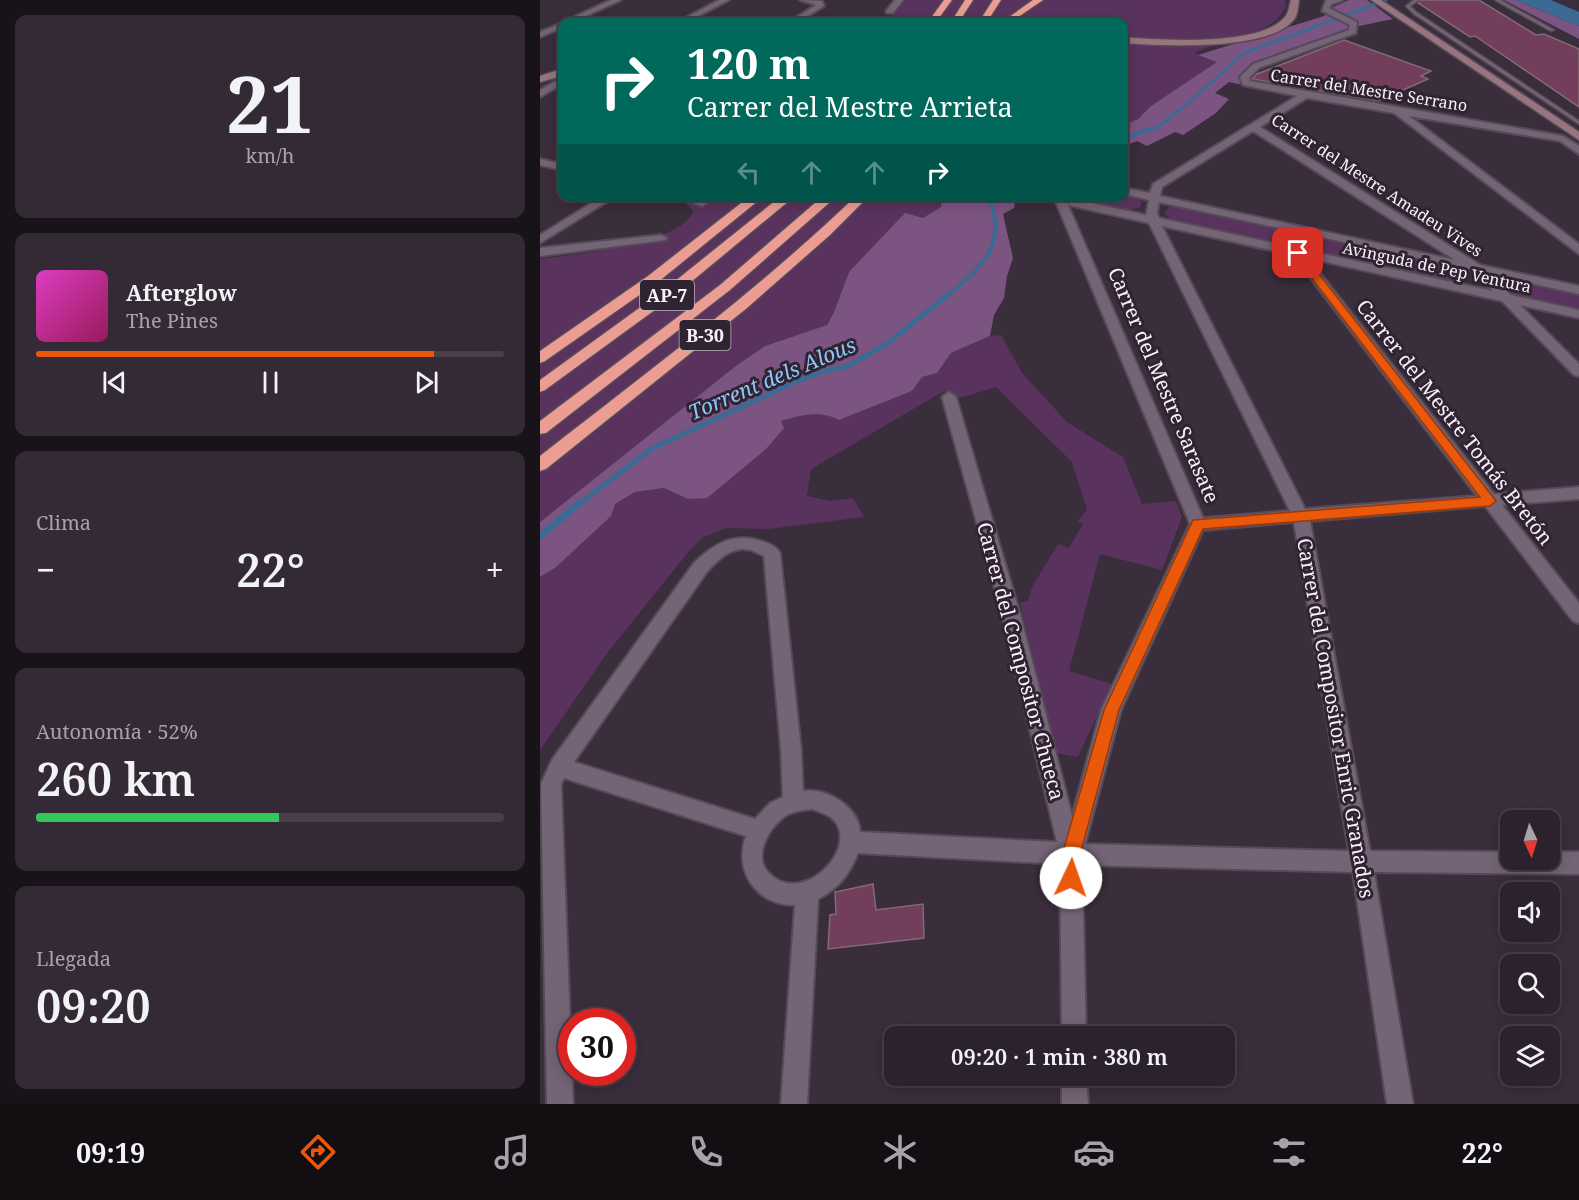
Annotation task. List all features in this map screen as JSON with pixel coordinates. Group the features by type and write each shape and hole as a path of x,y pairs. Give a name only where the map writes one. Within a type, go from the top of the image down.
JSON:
{"highway":[{"path":"935,18 948,0"},
{"path":"958,18 969,0"},
{"path":"986,18 997,0"},
{"path":"1010,18 1018,0"},
{"path":"1012,18 1039,0"},
{"path":"540,358 653,279 752,201"},
{"name":"AP-7","path":"540,387 669,293 783,201"},
{"name":"AP-7","path":"540,429 676,328 739,277 825,201"},
{"name":"B-30","path":"543,463 742,305 858,201"}],"main road":[{"path":"1128,40 1191,43 1242,39 1285,24 1294,15 1295,0"},
{"path":"1375,0 1579,137"},
{"path":"540,79 558,79"},
{"path":"540,84 558,80"}],"street":[{"path":"576,18 617,0"},
{"path":"690,18 725,0"},
{"path":"800,18 820,6 819,3 804,0"},
{"path":"890,11 899,0"},
{"name":"Carrer del Mestre Serrano","path":"1339,0 1326,4 1326,9 1350,21 1355,27 1353,31 1256,66 1244,77 1246,82 1305,95 1563,139 1579,151"},
{"path":"540,35 558,27"},
{"path":"540,94 558,80"},
{"path":"1152,220 1151,213 1157,186 1305,95"},
{"path":"1395,109 1579,250"},
{"name":"Carrer del Mestre Amadeu Vives","path":"1254,126 1477,268 1579,372"},
{"path":"540,162 558,166"},
{"name":"Avinguda de Pep Ventura","path":"1128,192 1579,290"},
{"path":"540,240 603,201"},
{"path":"695,201 702,203"},
{"name":"Avinguda de Pep Ventura","path":"1061,201 1579,314"},
{"name":"Carrer del Mestre Sarasate","path":"1061,201 1198,524 1112,710 1071,855"},
{"name":"Carrer del Compositor Enric Granados","path":"1152,220 1301,517 1362,863 1400,1104"},
{"path":"540,252 661,238"},
{"name":"Carrer del Mestre Tomás Bretón","path":"1298,253 1579,616"},
{"name":"Carrer del Compositor Chueca","path":"949,397 1011,614 1071,855 1074,1026"},
{"path":"1198,524 1579,493"},
{"path":"560,1104 551,784 559,767 700,568 712,554 728,546 747,542 760,546 772,554 791,750 793,802"},
{"path":"559,767 759,830"},
{"path":"812,799 827,802 840,811 848,823 851,843 847,859 836,875 822,887 807,893 789,895 772,891 757,877 752,862 755,838 759,830 777,810 793,802 812,799"},
{"path":"851,843 1071,855 1362,863 1579,863"},
{"path":"794,1104 807,893"},
{"path":"1074,1086 1075,1104"}],"lane":[{"path":"1417,0 1408,6 1410,9 1579,123"},
{"path":"1497,0 1552,30"},
{"path":"1445,47 1462,45"},
{"path":"1541,112 1571,118"}],"shaded area":[{"path":"906,0 1285,0 1286,6 1275,21 1258,31 1237,36 1187,40 1128,36 1128,18 891,18"},
{"path":"1349,0 1367,0 1393,19 1350,28 1249,67 1240,75 1244,85 1229,82 1215,93 1229,99 1216,113 1183,135 1175,132 1147,146 1137,141 1128,144 1128,123 1138,119 1151,106 1217,62 1198,55 1324,16 1331,8"},
{"path":"1504,0 1516,0 1579,26 1579,39"},
{"path":"1128,43 1166,46 1213,45 1194,53 1218,62 1151,106 1138,119 1128,123"},
{"path":"1128,195 1142,202 1139,208 1127,210 1082,201 1128,201"},
{"path":"679,201 942,201 941,207 849,272 827,325 765,346 737,365 540,522 540,259 624,246 669,232 685,222 693,211 686,203"},
{"path":"942,201 1015,201 1014,208 1003,214 1013,258 1007,276 1004,298 994,315 990,336 951,353 937,373 922,377 912,391 839,420 818,414 803,415 781,421 784,428 766,449 707,498 688,499 664,488 635,492 615,504 611,516 555,568 540,577 540,522 737,365 765,346 827,325 849,272 905,213 923,218 941,207"},
{"path":"1181,206 1450,265 1463,271 1465,278 1461,281 1445,281 1180,222 1164,213 1169,207"},
{"path":"1512,281 1579,293 1579,310 1514,295 1507,286"},
{"path":"1001,335 1022,373 1067,422 1123,457 1142,504 1176,501 1182,517 1162,570 1100,554 1069,671 1112,684 1078,757 1056,753 1020,603 1028,601 1032,587 1058,544 1069,548 1083,524 1078,521 1087,510 1072,462 996,387 963,397 949,397 944,391 811,469 807,496 830,501 853,498 864,517 768,529 726,528 702,538 608,652 540,750 540,577 555,568 615,504 635,492 664,488 688,499 780,421 802,415 827,414 839,420 912,391 922,377 937,373 951,353 990,336"}],"water":[{"path":"1516,0 1551,0 1579,12 1579,26"}],"building":[{"path":"1421,0 1479,0 1536,35 1544,34 1579,49 1579,107 1475,36 1470,37 1418,3"},
{"path":"1344,40 1431,71 1421,76 1428,79 1378,101 1252,79 1257,74"},
{"path":"873,884 876,910 923,904 924,938 828,949 830,915 836,914 835,892"}],"waterway":[{"name":"Torrent dels Alous","path":"1146,131 1158,127 1187,104 1244,53 1386,0"},
{"name":"Torrent dels Alous","path":"1128,137 1150,129"},
{"name":"Torrent dels Alous","path":"947,296 981,265 988,254 995,228 994,213 990,201"},
{"name":"Torrent dels Alous","path":"578,505 651,449 788,385 818,373 848,366 888,343 949,294"},
{"name":"Torrent dels Alous","path":"540,536 580,503"}],"route":[{"path":"1071,878 1071,855 1112,710 1198,524 1490,501 1298,253"}]}
